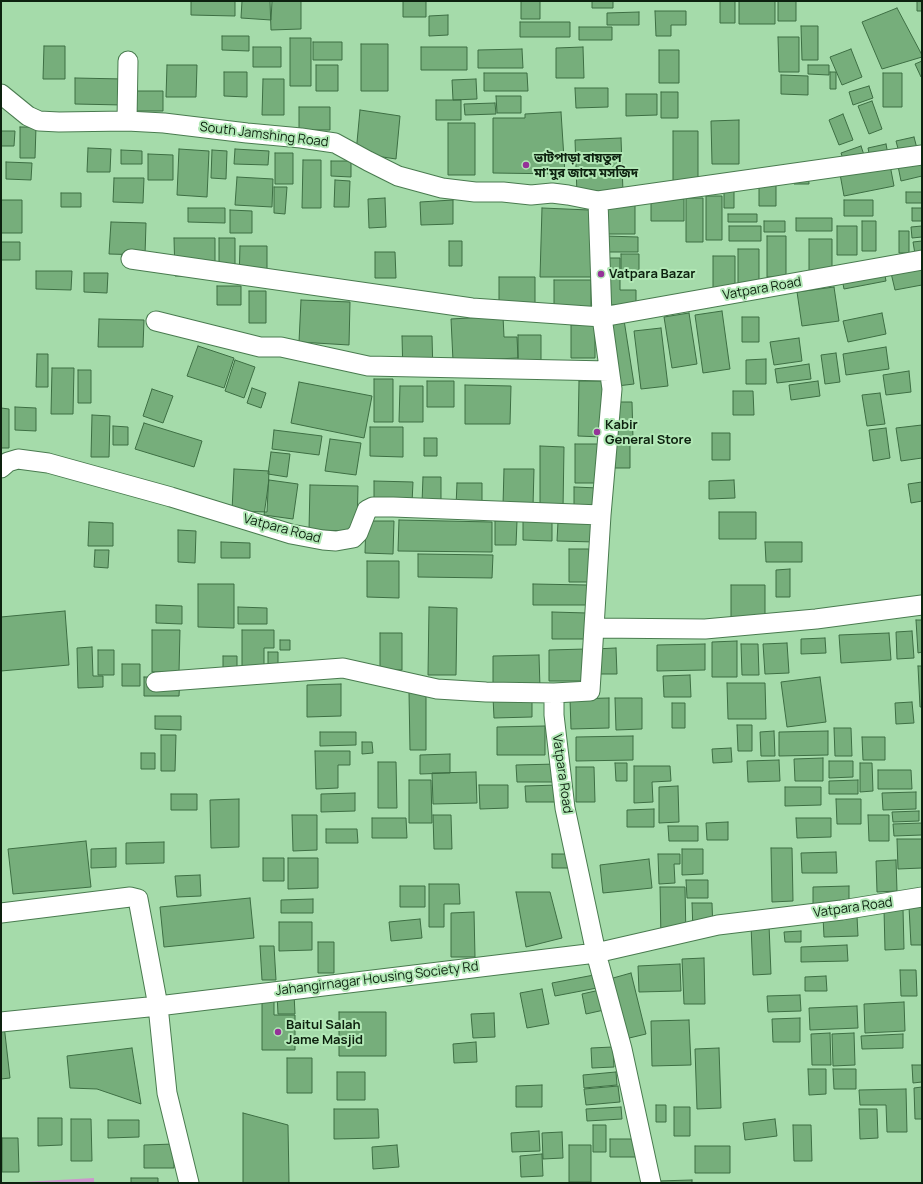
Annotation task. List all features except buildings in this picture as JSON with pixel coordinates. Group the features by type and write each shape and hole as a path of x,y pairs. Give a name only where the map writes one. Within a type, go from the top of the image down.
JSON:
{"street":[{"path":"127,121 128,61"},
{"name":"South Jamshing Road","path":"1,94 28,116 39,121 164,122 335,143 398,176 442,188 475,192 504,192 531,195 552,193 598,201"},
{"path":"156,682 343,668 437,689 486,692 554,693 590,691 601,515 612,389 602,317 598,201 910,155 922,155"},
{"name":"Vatpara Road","path":"131,259 472,308 602,317 922,260"},
{"path":"156,321 260,347 281,347 368,366 609,372"},
{"name":"Vatpara Road","path":"1,468 8,462 18,459 48,463 171,497 291,534 323,540 336,541 353,538 358,534 367,510 373,507 601,515"},
{"path":"594,628 705,629 816,619 922,605"},
{"name":"Vatpara Road","path":"554,693 554,715 565,808 596,953 622,1049 651,1183"},
{"path":"1,913 130,897 136,898 138,901 158,1006 167,1093 189,1183"},
{"name":"Vatpara Road","path":"596,953 718,925 842,910 922,897"},
{"name":"Jahangirnagar Housing Society Rd","path":"1,1022 158,1006 596,953"}],"shaded area":[{"path":"94,1178 94,1183 6,1183"}],"place":[{"name":"ভাটপাড়া বায়তুল মা'মুর জামে মসজিদ","path":"526,165"},
{"name":"Vatpara Bazar","path":"601,274"},
{"name":"Kabir General Store","path":"597,432"},
{"name":"Baitul Salah Jame Masjid","path":"278,1032"}]}
